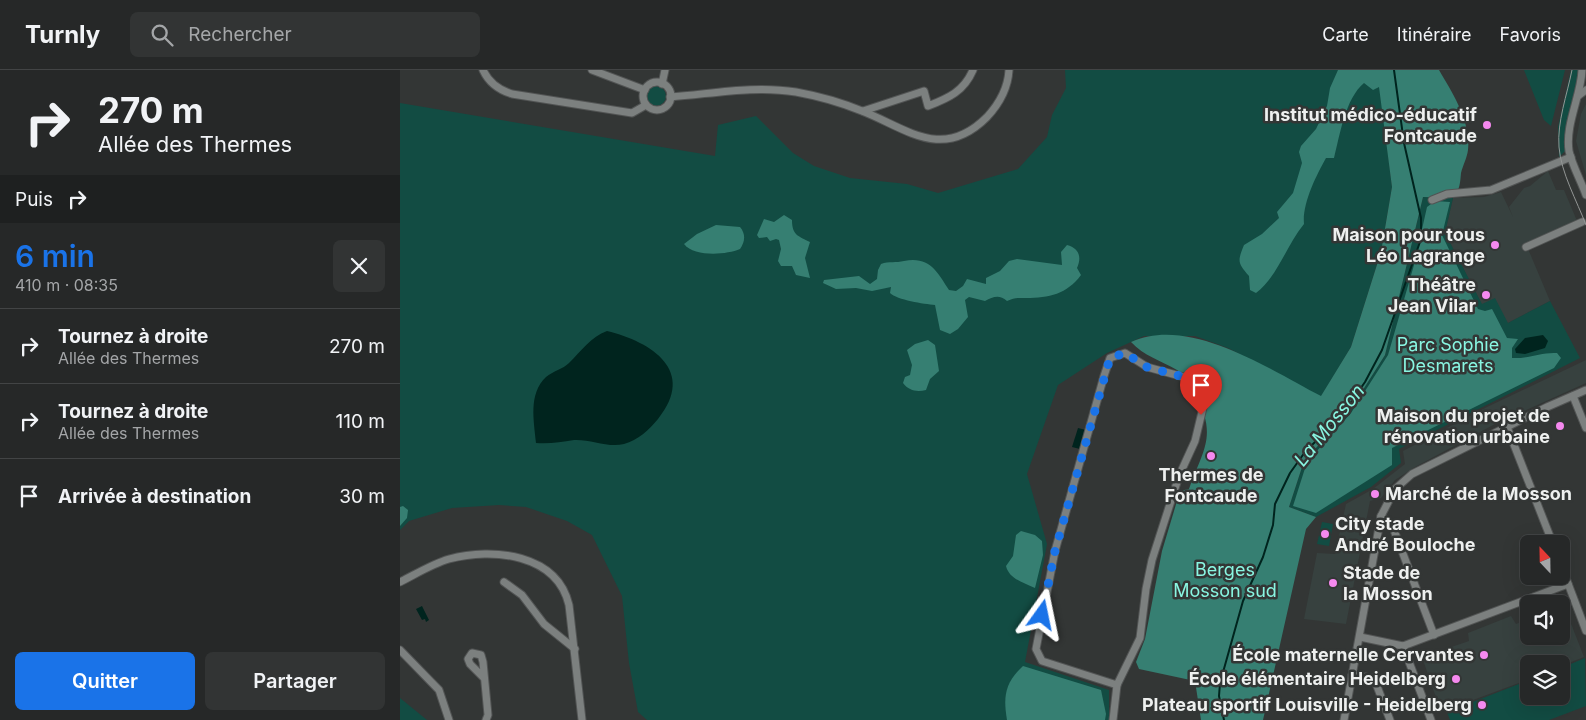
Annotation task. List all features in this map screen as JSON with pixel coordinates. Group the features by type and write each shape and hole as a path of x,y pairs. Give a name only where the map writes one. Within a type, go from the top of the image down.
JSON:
{"street":[{"path":"483,70 493,84 502,91 512,94 632,113 646,105"},
{"path":"592,70 644,90"},
{"path":"662,84 665,70"},
{"path":"863,111 924,91 928,106 958,92 973,70"},
{"path":"670,97 738,90 778,90 818,97 863,111 897,129 923,138 944,139 956,136 976,126 993,110 1005,90 1009,70"},
{"path":"1582,70 1584,83 1578,96 1569,134 1571,157 1586,195"},
{"path":"654,83 662,84 668,89 670,97 663,108 654,110 646,105 643,98 644,90 654,83"},
{"path":"1432,200 1447,194 1491,190 1571,157"},
{"path":"1526,248 1582,222"},
{"path":"1113,720 1117,685 1140,638 1146,589 1152,560 1176,485 1195,441 1208,387 1191,379 1147,367 1125,353 1116,354 1110,358 1055,551 1036,649 1042,661 1117,685"},
{"path":"1344,720 1382,516 1390,496 1405,479 1507,427 1586,390"},
{"path":"1573,396 1586,428"},
{"path":"1507,427 1549,535"},
{"path":"1382,516 1392,525 1434,635"},
{"path":"400,582 447,560 467,555 493,554 535,562 556,579 566,593 575,648 582,720"},
{"path":"504,582 522,595 544,624 575,648"},
{"path":"1360,637 1403,646 1565,585"},
{"path":"1568,585 1586,631"},
{"path":"1403,646 1431,720"},
{"path":"400,650 438,690 450,720"},
{"path":"1352,675 1372,678 1375,681 1390,720"},
{"path":"484,678 488,715 486,720"}],"shaded area":[{"path":"1586,104 1586,175 1576,141 1581,114"},
{"path":"1548,171 1556,190 1564,190 1577,221 1526,244 1550,301 1508,323 1482,305 1445,233 1453,198 1484,197 1501,192 1513,217 1509,207 1524,188 1530,186"},
{"path":"607,331 639,343 653,351 664,361 671,373 673,387 669,402 658,419 647,431 624,444 612,445 580,440 536,443 534,400 540,384 546,377 567,365 591,341"},
{"path":"1543,335 1548,341 1545,348 1525,354 1516,353 1515,349 1525,338"},
{"name":"Marché de la Mosson","path":"1586,360 1586,383 1495,424 1415,467 1395,480 1381,498 1370,501 1346,624 1304,619 1317,553 1335,554 1346,504 1373,489 1405,464 1403,451 1487,407"},
{"path":"1078,428 1086,430 1080,449 1072,447"},
{"path":"422,606 429,620 426,622 425,619 422,620 416,609"},
{"path":"1511,616 1516,624 1520,622 1520,645 1570,645 1570,621 1584,657 1570,662 1570,655 1520,655 1520,682 1441,712 1422,657 1469,641 1468,633"}],"green space":[{"path":"1065,70 1371,70 1380,87 1392,187 1381,252 1351,347 1321,397 1228,348 1195,336 1144,336 1107,353 1058,385 1027,474 1047,544 1025,662 1109,690 1109,720 647,720 638,712 629,663 622,596 592,535 567,521 526,507 499,505 452,508 409,521 400,530 400,103 715,156 718,125 756,116 793,153 814,166 850,178 907,184 938,193 1018,169 1047,137 1052,115 1066,88"},
{"name":"Berges Mosson sud","path":"1338,70 1439,70 1464,118 1468,139 1467,153 1459,186 1453,198 1423,197 1385,355 1349,412 1304,461 1289,507 1316,517 1306,529 1263,720 1201,720 1195,681 1139,669 1136,662 1145,639 1162,551 1180,491 1189,489 1203,452 1207,432 1206,421 1202,408 1188,380 1177,370 1147,354 1131,342 1154,336 1178,335 1204,340 1254,360 1321,396 1351,347 1381,252 1392,187 1379,87 1373,90 1364,83 1352,98 1344,118 1334,158 1326,158 1310,190 1305,208 1304,224 1270,278 1256,293 1250,290 1249,276 1241,265 1240,255 1244,245 1262,234 1279,218 1277,212 1293,193 1302,163 1299,152 1301,146 1316,129 1327,106 1330,88"},
{"path":"1524,70 1565,70 1551,126 1544,120"},
{"path":"1571,70 1580,70 1567,131 1566,150 1559,157 1558,127"},
{"path":"656,86 663,89 666,96 663,103 656,106 649,103 646,96 649,89"},
{"name":"Parc Sophie Desmarets","path":"1423,197 1453,198 1445,233 1482,304 1495,298 1508,323 1550,301 1580,358 1399,449 1401,463 1371,487 1316,517 1289,507 1304,461 1349,412 1385,355"},
{"name":"Parc Sophie Desmarets","path":"1435,201 1450,202 1442,235 1478,309 1485,311 1492,309 1507,338 1518,339 1512,348 1512,358 1557,353 1561,358 1554,368 1392,448 1392,465 1316,513 1293,506 1307,462 1351,413 1388,355 1414,265 1427,207"},
{"path":"784,215 792,220 793,229 796,234 810,242 805,258 810,278 796,275 792,266 781,266 778,261 781,249 779,240 770,241 767,237 759,238 757,235 764,219 774,222"},
{"path":"716,225 740,227 744,238 740,249 727,253 710,254 695,251 684,244 697,234"},
{"path":"1067,245 1077,251 1079,260 1077,268 1081,275 1070,287 1050,296 1016,298 1007,301 999,297 993,297 985,301 969,297 965,300 968,317 958,329 950,334 940,330 935,305 898,298 890,293 891,287 872,291 856,288 836,289 823,283 824,280 859,276 870,284 877,279 881,264 913,260 926,263 932,267 949,290 956,291 963,286 967,279 986,284 986,278 1000,271 1009,261 1017,259 1062,265 1061,252"},
{"path":"928,340 935,345 939,371 930,379 926,390 913,390 903,383 905,377 910,375 912,365 907,350 915,344"},
{"path":"403,506 408,510 407,518 400,526 400,507"},
{"name":"City stade André Bouloche","path":"1322,522 1333,524 1329,546 1317,544"},
{"path":"1021,531 1035,535 1042,541 1043,555 1035,588 1010,574 1006,566 1013,556 1016,535"},
{"path":"1585,658 1586,706 1549,720 1450,720 1447,712 1520,684 1520,705 1570,705 1570,664"},
{"path":"1023,666 1101,690 1106,714 1105,720 1007,720 1005,704 1007,690 1012,678"},
{"path":"400,698 427,720 400,720"}],"waterway":[{"name":"La Mosson","path":"1224,720 1219,696 1220,683 1243,601 1263,557 1273,525 1275,504 1290,473 1305,452 1342,415 1365,382 1382,350 1421,239 1421,218 1404,143 1394,70"}],"tram line":[{"path":"1572,70 1561,118 1559,147 1566,177 1586,225"}],"place":[{"name":"Institut médico-éducatif Fontcaude","path":"1487,125"},
{"name":"Maison pour tous Léo Lagrange","path":"1495,245"},
{"name":"Théâtre Jean Vilar","path":"1486,295"},
{"name":"Maison du projet de rénovation urbaine","path":"1560,426"},
{"name":"Thermes de Fontcaude","path":"1211,456"},
{"name":"Marché de la Mosson","path":"1375,494"},
{"name":"City stade André Bouloche","path":"1325,534"},
{"name":"Stade de la Mosson","path":"1333,583"},
{"name":"École maternelle Cervantes","path":"1484,655"},
{"name":"École élémentaire Heidelberg","path":"1456,679"},
{"name":"Plateau sportif Louisville - Heidelberg","path":"1482,705"}],"route":[{"path":"1042,615 1055,551 1110,358 1116,354 1125,353 1154,370 1198,381 1208,387 1201,415"}]}
